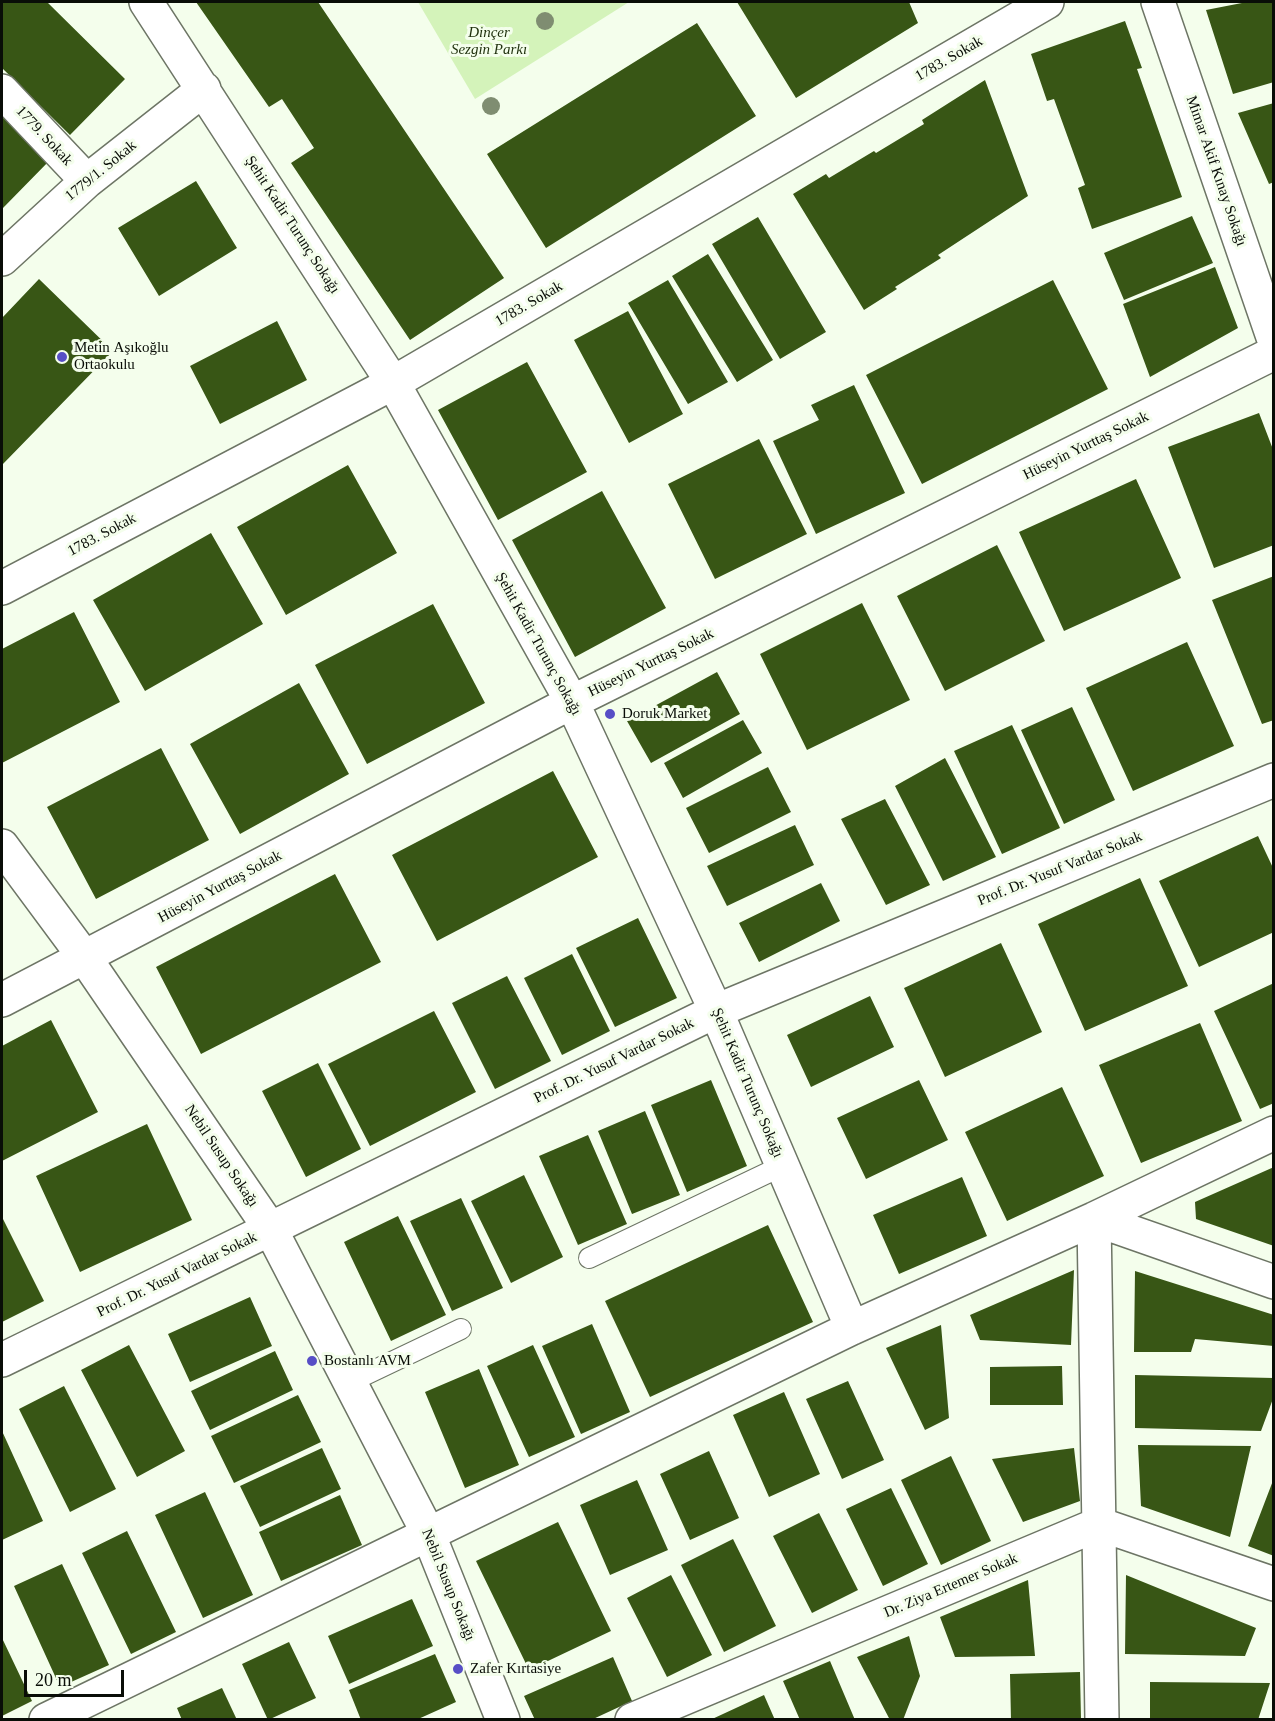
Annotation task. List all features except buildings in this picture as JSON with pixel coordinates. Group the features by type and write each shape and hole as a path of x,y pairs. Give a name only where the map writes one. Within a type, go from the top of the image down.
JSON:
{"street":[{"name":"Şehit Kadir Turunç Sokağı","path":"146,2 393,383 572,702 716,1011 852,1328"},
{"name":"1783. Sokak","path":"2,588 393,383 1047,2"},
{"name":"Mimar Akif Kınay Sokağı","path":"1158,2 1274,340"},
{"name":"1779/1. Sokak","path":"2,259 87,181 204,89"},
{"name":"1779. Sokak","path":"2,91 87,181"},
{"name":"Hüseyin Yurttaş Sokak","path":"2,1000 572,702 1274,353"},
{"name":"Prof. Dr. Yusuf Vardar Sokak","path":"2,1360 716,1011 1274,780"},
{"name":"Nebil Susup Sokağı","path":"2,846 85,958 271,1230 428,1533 503,1719"},
{"path":"46,1719 852,1328 1094,1220 1274,1133"},
{"path":"1094,1220 1274,1282"},
{"path":"1094,1220 1102,1719"},
{"path":"1100,1524 1274,1584"},
{"name":"Dr. Ziya Ertemer Sokak","path":"632,1719 1100,1524"}],"lane":[{"path":"589,1258 783,1166"},
{"path":"350,1382 461,1329"}],"green space":[{"name":"Dinçer Sezgin Parkı","path":"418,2 629,2 475,99"}],"place":[{"name":"Metin Aşıkoğlu Ortaokulu","path":"62,357"},
{"name":"Doruk Market","path":"610,714"},
{"name":"Bostanlı AVM","path":"312,1361"},
{"name":"Zafer Kırtasiye","path":"458,1669"}]}
